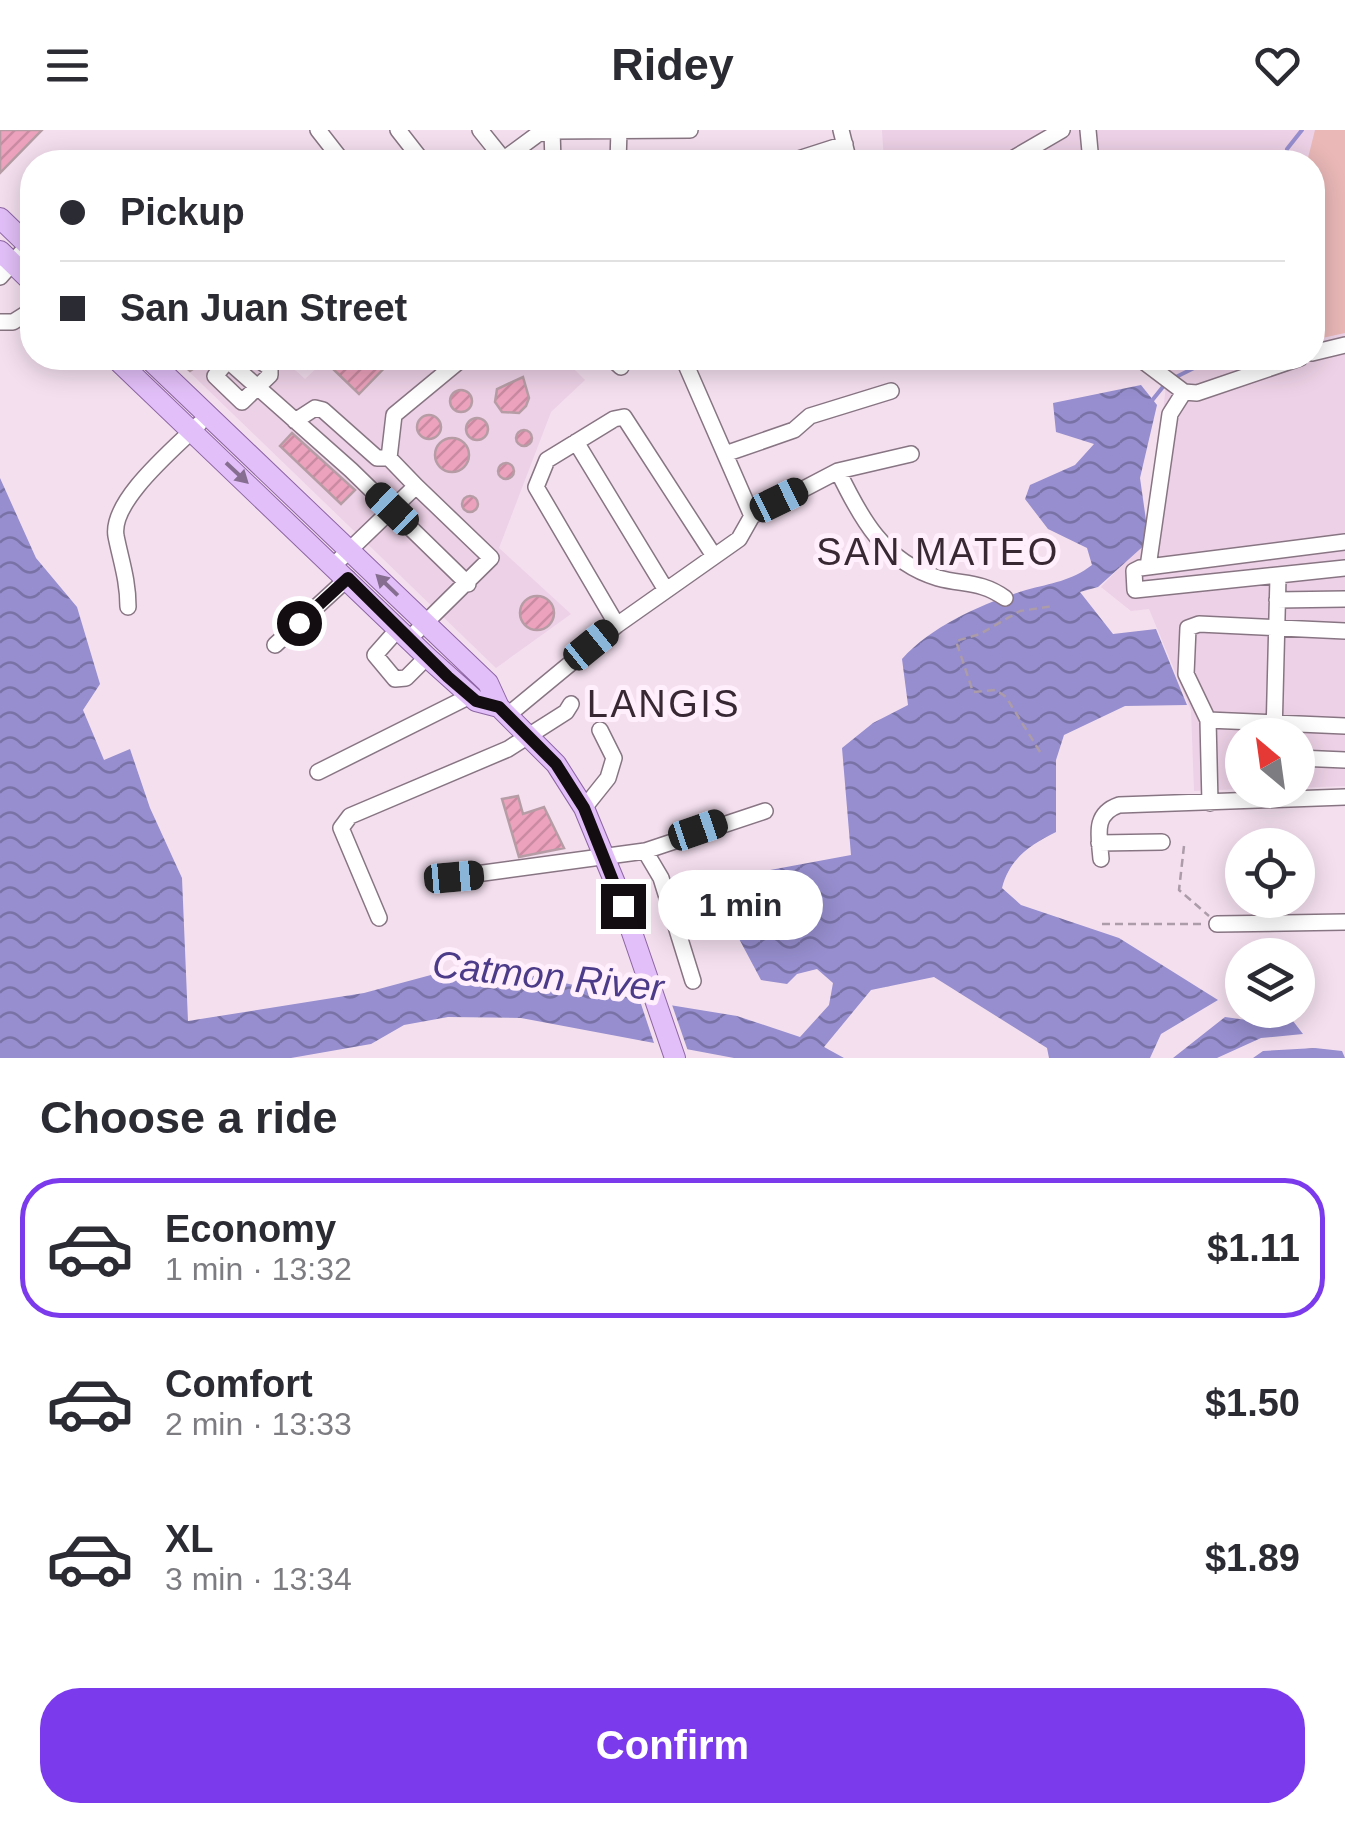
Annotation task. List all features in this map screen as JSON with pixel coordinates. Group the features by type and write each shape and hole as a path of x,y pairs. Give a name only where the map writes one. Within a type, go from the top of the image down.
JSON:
{"main road":[{"path":"0,218 20,237"},
{"path":"128,370 427,657 470,696 503,711"},
{"path":"161,370 488,683 503,711 556,764 584,808 675,1058"}],"street":[{"path":"318,130 334,150"},
{"path":"398,130 414,150"},
{"path":"517,150 538,134 552,130 690,130"},
{"path":"1028,150 1062,130"},
{"path":"815,150 843,137"},
{"path":"218,370 217,380 242,402 269,370"},
{"path":"389,458 394,415 448,370"},
{"path":"688,370 752,516"},
{"path":"1161,370 1183,390 1211,391 1268,370"},
{"path":"256,389 392,509 468,584"},
{"path":"1148,567 1170,414 1183,390"},
{"path":"725,454 794,430 810,416 891,392"},
{"path":"296,422 315,408 323,410 377,458 389,458 489,551 488,564 468,584 426,622 375,655 395,679 406,678 427,657"},
{"path":"128,606 127,570 116,535 122,505 208,414"},
{"path":"617,624 538,494 541,468 576,442 614,419 628,420 714,556"},
{"path":"576,442 666,590"},
{"path":"503,711 744,534 752,516 838,471 911,454"},
{"path":"838,471 862,521 890,552 938,578 976,582 1009,602"},
{"path":"275,645 341,572 350,550 416,486"},
{"path":"1345,542 1134,571 1138,592 1345,568"},
{"path":"1274,718 1278,577"},
{"path":"1276,600 1345,599"},
{"path":"1210,803 1208,720 1186,674 1188,628 1199,624 1345,631"},
{"path":"318,772 470,696"},
{"path":"379,918 344,842 342,828 350,816 528,736 571,704"},
{"path":"1208,720 1225,722"},
{"path":"1315,727 1345,726"},
{"path":"584,808 612,768 614,758 600,730"},
{"path":"1315,759 1345,760"},
{"path":"1162,842 1100,851 1099,820 1111,808 1345,797"},
{"path":"454,877 646,851 765,811"},
{"path":"646,851 660,878 693,982"},
{"path":"1217,924 1345,922"}],"path":[{"path":"1009,602 1020,611"},
{"path":"1040,752 1006,697 996,690 973,692 956,641 980,634 1020,611 1053,606"},
{"path":"1184,846 1179,890 1217,924"},
{"path":"1102,924 1217,924"}],"shaded area":[{"path":"882,130 1345,130 1345,786 1315,787 1315,718 1225,718 1225,790 1194,791 1191,710 1149,609 1131,611 1101,587 1148,538 1166,386 1140,370 1325,370 1325,150 883,150"},
{"path":"1315,130 1345,130 1345,333 1325,337 1325,150 1310,150"},
{"path":"187,370 295,370 305,379 314,370 575,370 585,380 551,412 499,548 571,614 496,668"}],"water":[{"path":"1141,385 1157,405 1140,478 1149,541 1098,587 1080,592 1113,634 1156,629 1187,705 1125,706 1064,735 1056,760 1056,832 1022,854 1002,888 1021,905 1119,938 1218,1000 1161,1034 1150,1058 1049,1058 1047,1048 934,977 871,990 824,1047 844,1058 734,1058 521,1018 448,1017 404,1025 371,1044 291,1058 0,1058 0,478 36,558 77,607 100,684 83,710 104,760 130,749 150,808 182,878 188,1021 364,993 442,972 511,971 645,1001 737,1016 800,1037 829,1005 833,983 817,969 797,974 787,984 761,980 729,920 743,875 851,855 842,748 873,723 908,705 902,659 914,647 976,609 1069,578 1092,565 1087,548 1048,529 1025,499 1030,485 1075,465 1094,444 1056,432 1053,403"},
{"path":"1225,1017 1225,1028 1298,1028 1303,1034 1261,1038 1217,1058 1173,1058"},
{"path":"1263,1051 1342,1051 1345,1058 1253,1058"}],"pier":[{"path":"638,995 670,999 689,1054 656,1049"}],"building":[{"path":"0,130 42,130 20,150 0,173"},
{"path":"334,370 382,370 359,394"},
{"path":"523,377 529,398 526,406 519,413 502,412 495,402 497,389"},
{"path":"461,390 472,401 461,412 450,401"},
{"path":"429,415 441,427 429,439 417,427"},
{"path":"477,418 485,421 485,437 477,440 469,437 466,429 469,421"},
{"path":"524,430 532,438 524,446 516,438"},
{"path":"292,433 355,490 341,504 280,446"},
{"path":"452,438 464,443 469,455 464,467 452,472 440,467 435,455 440,443"},
{"path":"506,463 514,471 506,479 498,471"},
{"path":"470,496 478,504 470,512 462,504"},
{"path":"537,596 549,601 554,613 549,625 537,630 525,625 520,613 525,601"},
{"path":"518,796 523,814 544,807 564,848 519,857 502,799"}],"waterway":[{"path":"1287,150 1302,130"},
{"path":"1174,378 1190,370"},
{"path":"1150,403 1166,383"}],"district":[{"name":"SAN MATEO","path":"938,552"},
{"name":"LANGIS","path":"664,704"}],"route":[{"path":"299,623 348,578 470,696 485,705 499,707 556,764 584,808 623,906"}],"water label":[{"name":"Catmon River","path":"548,976"}]}
